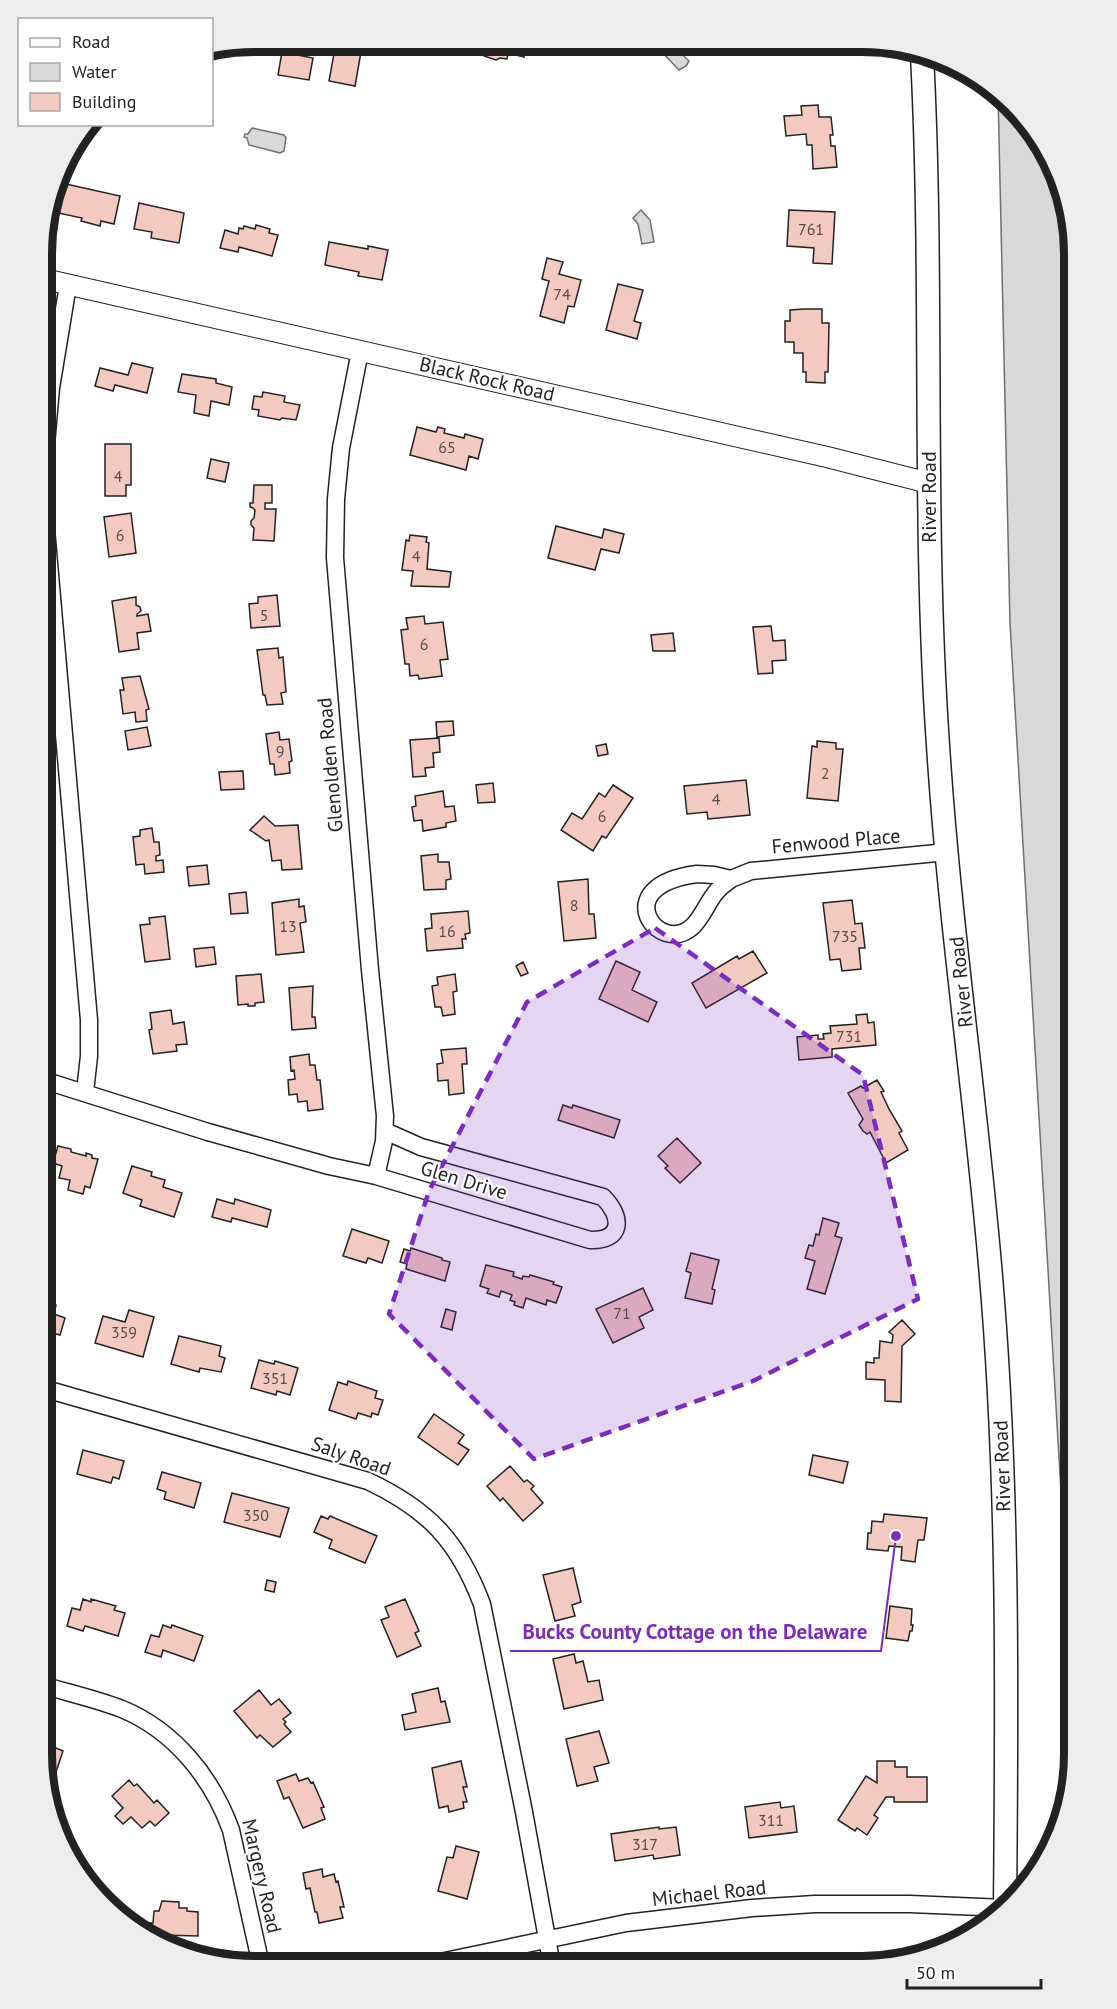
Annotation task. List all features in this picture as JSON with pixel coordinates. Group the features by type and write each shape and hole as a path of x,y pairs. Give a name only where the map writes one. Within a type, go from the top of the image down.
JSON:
{"main road":[{"name":"River Road","path":"922,62 930,351 931,634 947,852 990,1266 1000,1421 1004,1511 1007,1738 1005,1897"}],"street":[{"name":"Black Rock Road","path":"52,281 826,457 929,483"},
{"path":"52,382 68,285"},
{"name":"Glenolden Road","path":"360,351 341,448 336,499 335,558 385,1131 376,1176"},
{"path":"52,597 89,1020 89,1056 85,1092"},
{"name":"Fenwood Place","path":"731,879 697,874 677,877 662,883 650,895 647,915 650,922 664,932 676,934 683,932 693,926 717,890 731,879 751,870 947,852"},
{"name":"Glen Drive","path":"52,1083 208,1132 329,1166 376,1176 590,1240 601,1240 610,1235 617,1222 614,1209 603,1197 593,1193 432,1150 385,1131"},
{"name":"Saly Road","path":"52,1391 368,1480 418,1509 439,1529 457,1552 472,1577 482,1604 522,1800 550,1956"},
{"name":"Margery Road","path":"52,1688 124,1710 150,1724 194,1762 211,1786 225,1812 259,1956"},
{"name":"Michael Road","path":"469,1956 626,1923 752,1908 815,1904 910,1904 994,1908"}],"highlighted area":[{"path":"655,928 863,1075 918,1299 753,1381 534,1459 389,1314 429,1191 527,1002"}],"water":[{"path":"662,52 680,52 689,61 679,70"},
{"path":"998,105 1014,121 1044,165 1054,190 1063,228 1064,1543 1010,623"},
{"path":"252,128 284,135 286,138 284,151 280,153 249,145 247,138 244,137"},
{"path":"641,210 650,220 654,242 642,244 638,224 633,218"}],"building":[{"path":"282,53 313,58 309,80 278,75"},
{"path":"334,53 361,53 355,86 329,81"},
{"path":"485,53 525,53 524,57 508,53 507,59 496,60 484,56"},
{"path":"818,105 819,117 831,117 833,135 830,135 831,146 835,146 837,167 813,169 812,145 807,145 806,134 786,136 784,116 802,115 801,106"},
{"path":"65,184 120,196 114,224 101,221 100,226 81,221 82,218 57,213"},
{"path":"139,203 184,213 179,243 151,238 152,232 134,229"},
{"path":"789,210 835,212 832,264 813,263 814,248 787,246"},
{"path":"256,225 270,229 269,233 278,235 272,256 239,247 238,252 220,248 225,230 238,234 239,228 243,229 244,226 255,229"},
{"path":"329,242 388,250 382,280 358,276 359,272 325,265"},
{"path":"547,258 563,262 559,274 581,280 574,307 568,306 564,323 540,316 549,281 542,279"},
{"path":"618,284 643,290 634,321 641,323 637,339 606,330"},
{"path":"822,309 822,323 829,323 828,372 825,372 825,383 806,382 806,372 803,372 803,353 794,353 794,342 785,342 785,321 790,321 790,310"},
{"path":"132,363 153,368 147,393 115,385 113,391 95,386 100,368 128,375"},
{"path":"182,374 216,379 216,383 232,387 229,405 211,401 209,416 194,413 196,395 178,392"},
{"path":"263,392 285,396 284,402 300,405 296,420 258,416 259,410 252,409 254,396 262,397"},
{"path":"417,427 436,432 438,427 445,429 444,433 464,438 465,434 483,439 478,459 469,456 466,470 410,455"},
{"path":"105,444 131,444 131,485 126,485 126,496 105,496"},
{"path":"211,459 229,463 225,482 207,478"},
{"path":"254,485 272,485 272,503 265,503 265,509 276,509 274,541 253,540 254,528 251,521 255,510 250,507 250,503 253,503"},
{"path":"131,513 136,553 109,557 104,517"},
{"path":"556,526 602,538 604,529 624,534 619,553 601,549 595,570 548,558"},
{"path":"410,535 427,537 426,542 429,543 427,569 451,572 449,587 411,586 413,571 402,570 406,540 409,541"},
{"path":"277,595 280,626 251,628 249,604 258,603 258,597"},
{"path":"136,597 136,605 141,611 137,616 148,614 151,631 137,633 139,649 119,652 112,601"},
{"path":"424,616 425,624 443,622 448,659 440,660 442,676 419,679 418,675 410,676 409,664 405,664 401,630 408,629 406,618"},
{"path":"771,626 773,641 785,640 786,660 772,661 773,673 758,674 753,627"},
{"path":"673,633 675,651 653,651 651,635"},
{"path":"278,648 279,658 283,657 286,692 281,693 283,704 267,705 265,695 263,695 257,650"},
{"path":"140,676 149,709 146,710 147,721 136,722 135,712 123,714 120,690 124,690 122,678"},
{"path":"453,721 454,735 437,737 436,722"},
{"path":"147,727 151,746 128,750 125,731"},
{"path":"279,732 280,740 289,739 292,761 289,762 290,773 275,775 274,764 270,764 266,734"},
{"path":"439,738 440,752 433,753 434,767 425,768 426,776 413,777 410,740"},
{"path":"817,741 836,743 836,749 843,749 838,801 807,798 812,746 817,747"},
{"path":"606,744 608,754 598,756 596,746"},
{"path":"243,771 244,789 221,790 219,772"},
{"path":"746,780 750,815 708,819 707,812 687,814 684,786"},
{"path":"493,783 495,802 478,803 476,785"},
{"path":"613,785 633,798 606,838 602,836 593,851 561,830 572,813 582,819 599,793 605,797"},
{"path":"443,791 445,807 454,806 456,821 446,823 446,827 423,831 422,820 414,821 412,807 416,806 415,796"},
{"path":"264,816 275,826 298,825 302,869 282,870 281,860 272,861 269,840 266,841 250,830"},
{"path":"152,828 154,842 159,842 160,855 156,856 156,861 163,860 164,872 145,874 144,864 136,865 133,837 140,836 140,830"},
{"path":"438,854 438,862 449,862 451,879 446,880 446,889 424,890 421,856"},
{"path":"207,865 209,884 189,886 187,867"},
{"path":"588,879 589,914 594,914 596,938 564,941 558,882"},
{"path":"246,892 248,913 231,914 229,894"},
{"path":"299,899 299,907 304,906 306,922 300,923 304,952 276,955 272,903"},
{"path":"852,900 855,924 862,923 865,948 859,948 861,969 842,971 840,959 830,960 823,903"},
{"path":"468,911 470,933 465,934 466,939 462,939 463,948 427,951 425,929 432,928 431,914"},
{"path":"165,916 170,959 145,962 140,925 150,924 149,918"},
{"path":"214,947 216,964 196,967 194,949"},
{"path":"753,951 767,973 706,1008 692,983 737,956 739,959"},
{"path":"616,961 640,972 632,990 657,1002 648,1022 599,999"},
{"path":"523,962 528,973 521,976 516,966"},
{"path":"261,974 264,1002 255,1003 255,1006 238,1005 236,976"},
{"path":"455,974 457,991 453,992 455,1014 443,1016 441,1007 435,1007 432,986 438,985 437,977"},
{"path":"313,986 312,1017 315,1017 316,1028 292,1030 289,988"},
{"path":"171,1010 173,1024 184,1022 187,1044 176,1045 177,1051 153,1054 149,1030 152,1029 150,1013"},
{"path":"867,1014 868,1023 874,1022 876,1045 832,1049 832,1057 799,1060 797,1037 818,1035 818,1039 824,1039 823,1034 831,1033 830,1026 857,1024 856,1015"},
{"path":"466,1048 467,1064 462,1064 464,1093 449,1095 448,1080 438,1081 437,1064 443,1063 441,1050"},
{"path":"309,1054 310,1065 315,1065 317,1080 320,1080 323,1109 308,1111 307,1101 298,1102 297,1094 289,1095 288,1080 295,1079 294,1070 291,1071 290,1057"},
{"path":"877,1080 884,1091 881,1092 889,1109 902,1131 899,1133 908,1150 886,1163 870,1132 867,1134 859,1125 863,1119 848,1093"},
{"path":"563,1105 572,1108 573,1105 620,1120 614,1138 558,1120"},
{"path":"677,1138 701,1163 680,1183 665,1168 668,1166 658,1156"},
{"path":"58,1146 86,1156 86,1153 98,1159 90,1188 85,1186 83,1194 68,1190 70,1180 59,1178 62,1166 53,1163"},
{"path":"132,1166 152,1172 151,1176 165,1180 163,1187 182,1193 174,1217 140,1206 142,1200 123,1193"},
{"path":"217,1199 234,1204 235,1199 271,1210 267,1227 232,1218 231,1222 212,1217"},
{"path":"823,1218 839,1223 835,1236 842,1238 825,1294 807,1289 815,1261 805,1258 809,1245 813,1246 816,1234 819,1235"},
{"path":"352,1229 389,1241 382,1263 368,1258 366,1263 343,1256"},
{"path":"411,1248 450,1262 445,1281 406,1269 407,1264 400,1262 404,1249 410,1251"},
{"path":"691,1253 719,1260 712,1289 715,1290 712,1304 685,1298 691,1273 686,1271"},
{"path":"486,1265 514,1272 513,1276 522,1279 523,1276 529,1277 530,1275 554,1282 553,1284 562,1287 556,1303 547,1300 546,1305 526,1298 523,1308 514,1305 515,1302 510,1300 512,1295 501,1291 499,1297 487,1293 489,1289 480,1286"},
{"path":"643,1288 653,1310 639,1317 644,1328 613,1343 596,1309"},
{"path":"52,1304 56,1305 54,1314 65,1318 60,1335 52,1333"},
{"path":"446,1309 456,1312 452,1330 441,1327"},
{"path":"129,1310 154,1317 143,1357 95,1343 103,1316 125,1322"},
{"path":"902,1320 915,1334 902,1346 901,1402 885,1401 885,1380 866,1379 866,1362 874,1363 874,1358 879,1358 880,1341 892,1343 893,1335 889,1332"},
{"path":"179,1336 221,1346 219,1356 225,1358 221,1372 200,1368 199,1372 171,1364"},
{"path":"259,1360 274,1364 275,1361 298,1368 290,1395 277,1391 276,1395 251,1388"},
{"path":"348,1381 377,1391 375,1398 383,1400 378,1415 372,1413 371,1417 358,1413 356,1419 329,1410 338,1382 347,1385"},
{"path":"434,1414 464,1435 458,1443 469,1450 458,1465 418,1437"},
{"path":"83,1450 124,1461 119,1479 113,1477 111,1483 77,1474"},
{"path":"813,1455 848,1462 843,1483 809,1475"},
{"path":"510,1466 524,1482 527,1480 534,1486 531,1489 543,1503 523,1521 503,1498 500,1501 487,1486"},
{"path":"162,1472 201,1483 194,1508 164,1499 166,1492 157,1489"},
{"path":"232,1493 289,1508 280,1537 224,1522"},
{"path":"884,1514 927,1518 924,1540 918,1540 915,1562 901,1560 902,1547 889,1546 888,1551 867,1549 868,1533 871,1533 872,1521 883,1522"},
{"path":"321,1516 328,1519 330,1516 377,1536 365,1563 329,1548 332,1540 314,1532"},
{"path":"573,1568 581,1602 572,1605 575,1616 555,1621 543,1575"},
{"path":"267,1580 276,1582 274,1592 265,1590"},
{"path":"83,1599 116,1606 114,1610 125,1613 118,1636 85,1626 83,1631 67,1626 72,1608 80,1610"},
{"path":"405,1599 419,1631 415,1633 421,1646 397,1657 381,1620 389,1617 385,1607"},
{"path":"890,1606 912,1609 911,1625 913,1625 908,1641 886,1638"},
{"path":"163,1625 171,1628 172,1625 203,1636 194,1661 163,1650 161,1657 145,1652 151,1635 159,1637"},
{"path":"574,1654 576,1663 583,1661 588,1682 599,1680 603,1700 564,1709 553,1659"},
{"path":"438,1688 441,1702 445,1701 450,1722 405,1730 402,1715 416,1712 412,1694"},
{"path":"259,1690 271,1705 279,1699 291,1713 283,1719 291,1732 273,1747 260,1735 257,1738 234,1711"},
{"path":"599,1731 609,1763 594,1767 598,1781 577,1786 566,1739"},
{"path":"52,1746 63,1751 55,1775 53,1767"},
{"path":"461,1761 467,1787 463,1787 467,1802 463,1802 464,1808 449,1812 448,1806 439,1808 432,1768"},
{"path":"877,1761 895,1761 895,1767 907,1767 907,1777 927,1777 927,1802 894,1802 894,1797 886,1797 874,1815 878,1818 867,1835 857,1828 855,1831 838,1820 866,1776 877,1783"},
{"path":"296,1774 299,1781 308,1778 311,1783 313,1782 324,1807 321,1808 325,1819 303,1828 289,1797 284,1799 277,1781"},
{"path":"129,1780 134,1786 137,1784 154,1803 157,1800 169,1813 155,1826 150,1821 142,1828 131,1817 123,1824 115,1816 123,1808 112,1796"},
{"path":"780,1802 781,1808 794,1806 797,1832 749,1838 745,1807"},
{"path":"659,1827 659,1829 676,1827 680,1855 654,1859 653,1855 615,1861 611,1834"},
{"path":"456,1846 479,1852 467,1899 438,1891 447,1857 453,1858"},
{"path":"322,1869 323,1877 334,1874 344,1907 340,1907 343,1918 319,1923 310,1888 306,1889 303,1873"},
{"path":"162,1901 179,1902 179,1908 198,1912 198,1936 166,1935 144,1923 153,1923 154,1911 159,1911"}],"place":[{"name":"Bucks County Cottage on the Delaware","path":"896,1536"}]}
